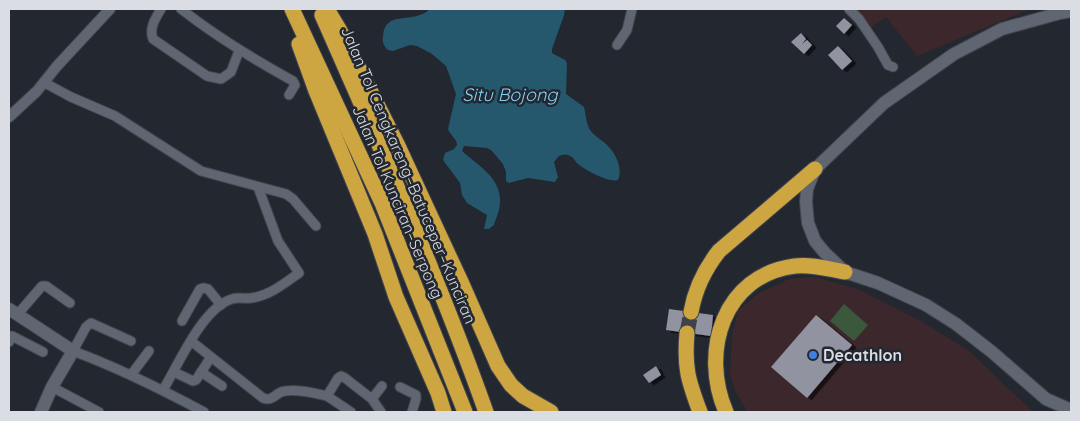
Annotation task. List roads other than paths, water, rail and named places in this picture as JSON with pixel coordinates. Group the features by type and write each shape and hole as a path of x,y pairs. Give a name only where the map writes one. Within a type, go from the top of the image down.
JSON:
{"highway":[{"path":"286,9 316,91 375,234 396,297 438,393 444,412"},
{"name":"Jalan Tol Kunciran–Serpong","path":"292,9 382,202 465,412"},
{"name":"Jalan Tol Cengkareng–Batuceper–Kunciran","path":"319,9 397,184 461,343 486,412"},
{"path":"327,9 339,28 398,146 498,366 510,385 523,396 551,412"},
{"path":"691,312 699,283 719,251 815,169"},
{"path":"726,412 717,384 716,355 722,322 735,300 763,276 783,268 813,266 845,272"},
{"path":"687,333 685,359 687,373 700,412"}],"main road":[{"path":"1071,11 1002,30 954,54 884,104 815,169 807,189 806,202 808,222 818,246 845,272 878,283 933,310 956,324 992,352 1046,399 1071,410"},
{"path":"13,312 73,351 40,412"}],"street":[{"path":"9,117 45,83 57,66 110,9"},
{"path":"161,9 150,32 153,39 207,76 221,80 227,76 239,50"},
{"path":"181,9 217,37 293,81 295,85 289,95"},
{"path":"617,45 628,30 632,9"},
{"path":"849,9 874,40 888,65 893,67"},
{"path":"45,83 71,97 115,116 201,171 286,194 316,226"},
{"path":"163,390 205,320 221,305 232,299 260,296 282,286 299,273 278,240 258,187"},
{"path":"13,312 42,286 46,286 70,303"},
{"path":"182,321 200,289 208,289 221,305"},
{"path":"131,341 91,323 86,327 73,351 132,374 204,412"},
{"path":"10,337 43,352"},
{"path":"191,341 263,398 268,400 284,391 308,392 326,396 351,412"},
{"path":"132,374 149,351"},
{"path":"174,372 193,381 196,380 211,357"},
{"path":"201,372 222,386"},
{"path":"326,396 340,376 372,399 382,412"},
{"path":"372,399 382,386"},
{"path":"52,387 99,412"},
{"path":"400,387 416,395 412,412"}],"water":[{"name":"Situ Bojong","path":"430,9 565,9 552,53 567,63 566,94 584,107 590,130 614,153 620,171 618,180 609,180 597,175 581,167 573,158 564,155 559,156 554,162 558,177 555,182 528,178 509,183 506,181 506,172 503,164 491,150 464,146 462,151 487,172 497,185 499,193 500,202 494,225 489,229 484,229 487,215 467,203 462,195 460,183 443,160 445,153 454,149 457,145 448,129 456,94 446,66 432,54 417,46 410,45 393,51 388,50 383,43 385,28 389,23 394,20 423,14"}],"tunnel":[{"path":"687,333 691,312"}],"place":[{"name":"Decathlon","path":"813,355"}]}
